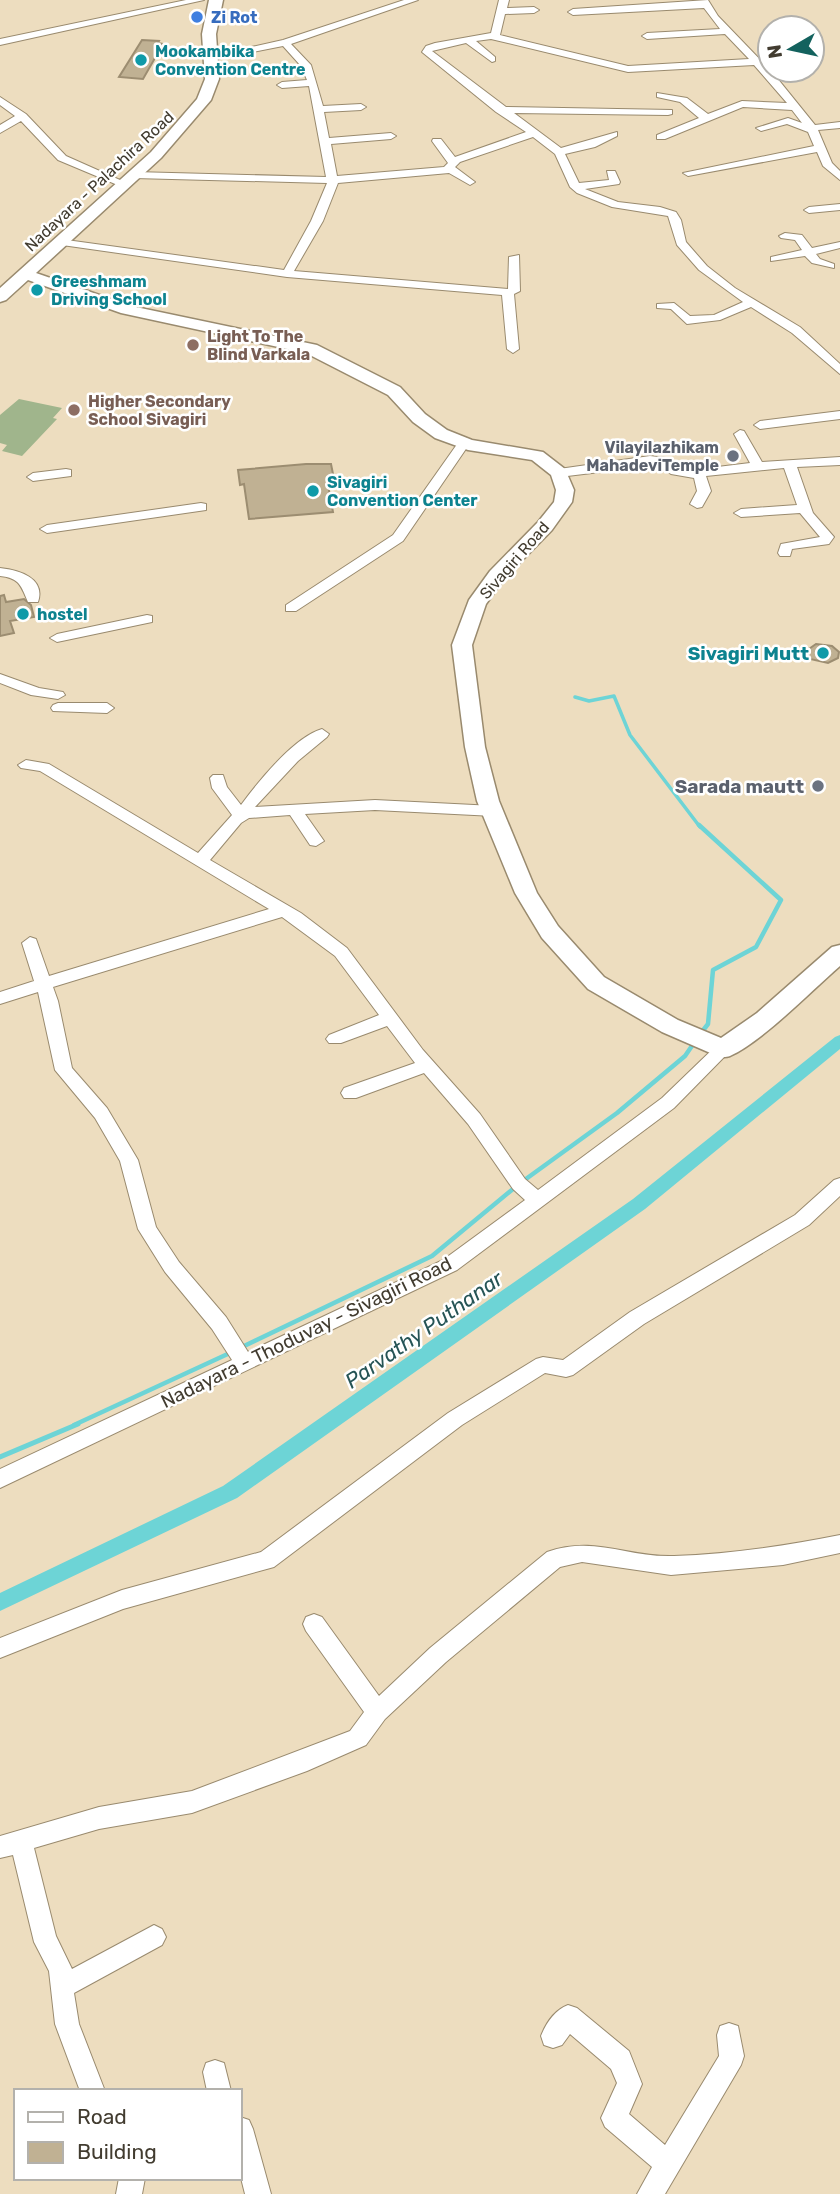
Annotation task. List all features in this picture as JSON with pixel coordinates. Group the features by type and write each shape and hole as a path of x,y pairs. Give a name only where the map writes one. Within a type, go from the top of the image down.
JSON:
{"main road":[{"name":"Nadayara - Palachira Road","path":"0,297 170,142 204,100 211,85 209,26 216,0"},
{"path":"25,274 127,310 311,349 394,391 419,418 441,434 464,443 537,456 559,473"},
{"name":"Sivagiri Road","path":"559,473 565,490 563,502 545,526 496,575 476,604 463,645 475,747 488,801 526,893 550,932 596,983 670,1026 723,1049"},
{"path":"723,1049 765,1019 840,953"}],"street":[{"path":"0,42 199,0"},
{"path":"211,57 285,43 413,0"},
{"path":"493,36 504,0"},
{"path":"573,12 704,2 756,61"},
{"path":"501,11 534,10"},
{"path":"440,45 424,38 452,31"},
{"path":"647,36 727,31"},
{"path":"756,62 628,69 493,36 440,45 429,48 428,52 500,110 559,152 575,187 604,202 671,214 676,220 678,236 687,250 713,277 796,330 840,370"},
{"path":"468,40 492,59"},
{"path":"285,43 306,65 313,83 333,180 317,221 287,274"},
{"path":"282,85 313,83"},
{"path":"776,84 812,129 840,177"},
{"path":"676,114 661,98 685,101 713,131"},
{"path":"0,100 22,116 62,158 129,180 333,180 452,165 534,133"},
{"path":"661,137 746,104 795,107"},
{"path":"320,109 361,107"},
{"path":"500,110 676,114 701,121"},
{"path":"0,130 22,116"},
{"path":"761,128 789,121 812,129 840,125"},
{"path":"559,152 591,145 613,134"},
{"path":"327,141 391,136"},
{"path":"437,141 452,165 452,172 470,182"},
{"path":"688,173 821,148"},
{"path":"575,187 616,181 611,173"},
{"path":"809,209 840,206"},
{"path":"785,236 798,237 816,261 830,266"},
{"path":"60,242 287,274 508,292 514,291 515,257"},
{"path":"775,259 840,245"},
{"path":"508,292 513,349"},
{"path":"661,306 674,306 687,320 716,318 752,303"},
{"path":"760,425 840,415"},
{"path":"740,434 758,466"},
{"path":"291,608 398,538 464,443"},
{"path":"559,473 655,460 679,472 699,474 789,463 840,461"},
{"path":"785,553 784,548 795,544 826,539 804,509 789,463"},
{"path":"33,477 66,473"},
{"path":"697,504 704,491 699,474"},
{"path":"47,529 201,507"},
{"path":"741,513 804,509"},
{"path":"0,572 19,574 27,580 33,599"},
{"path":"57,638 147,620"},
{"path":"0,678 58,701 107,708"},
{"path":"200,861 241,816 248,802 306,744 316,735 322,734"},
{"path":"26,765 44,767 295,917 341,952 389,1018 474,1119 519,1184 537,1200"},
{"path":"218,778 220,788 241,816"},
{"path":"241,816 266,811 375,805 494,811"},
{"path":"295,811 316,841"},
{"path":"0,998 278,912"},
{"path":"30,943 50,1001 64,1070 101,1113 130,1160 147,1229 172,1267 219,1323 244,1362"},
{"path":"335,1039 389,1018"},
{"name":"Nadayara - Thoduvay - Sivagiri Road","path":"0,1479 450,1265 668,1103 723,1049"},
{"path":"350,1093 427,1065"},
{"path":"0,1647 122,1600 267,1560 455,1419 543,1365 566,1369 637,1318 802,1220 840,1185"},
{"path":"92,2089 67,2024 61,1964 57,1953 46,1942 10,1844 99,1818 192,1802 358,1738 377,1712 449,1646 554,1559 582,1553 671,1566 783,1556 840,1544"},
{"path":"314,1624 377,1712"},
{"path":"62,1984 74,1981 154,1937"},
{"path":"554,2036 568,2017 620,2060 630,2084 614,2118 667,2164"},
{"path":"650,2194 729,2065 732,2056 729,2035"},
{"path":"242,2136 258,2194"}],"green space":[{"path":"19,399 62,408 53,418 57,419 22,456 2,451 7,445 0,443 0,415"}],"building":[{"name":"Mookambika Convention Centre","path":"142,40 159,41 158,43 163,44 143,79 119,77"},
{"name":"Sivagiri Convention Center","path":"331,464 334,479 327,480 333,512 249,519 244,484 240,485 238,470"},
{"name":"hostel","path":"4,595 6,602 24,599 31,605 34,617 10,621 14,633 0,636 0,596"},
{"name":"Sivagiri Mutt","path":"816,644 832,646 839,652 838,658 828,663 810,659 806,651"}],"waterway":[{"path":"575,697 589,701 614,696 630,735 700,827"},
{"path":"699,825 781,900 756,947 713,970 708,1024 701,1033"},
{"path":"240,1348 432,1256 519,1184 617,1113 685,1056 696,1040"},
{"name":"Parvathy Puthanar","path":"0,1602 230,1492 639,1204 840,1041"},
{"path":"74,1425 232,1352"},
{"path":"0,1457 78,1424"}],"place":[{"name":"Zi Rot","path":"197,17"},
{"name":"Mookambika Convention Centre","path":"141,60"},
{"name":"Greeshmam Driving School","path":"37,290"},
{"name":"Light To The Blind Varkala","path":"193,345"},
{"name":"Higher Secondary School Sivagiri","path":"74,410"},
{"name":"Vilayilazhikam MahadeviTemple","path":"733,456"},
{"name":"Sivagiri Convention Center","path":"313,491"},
{"name":"hostel","path":"23,614"},
{"name":"Sivagiri Mutt","path":"823,653"},
{"name":"Sarada mautt","path":"818,786"}]}
